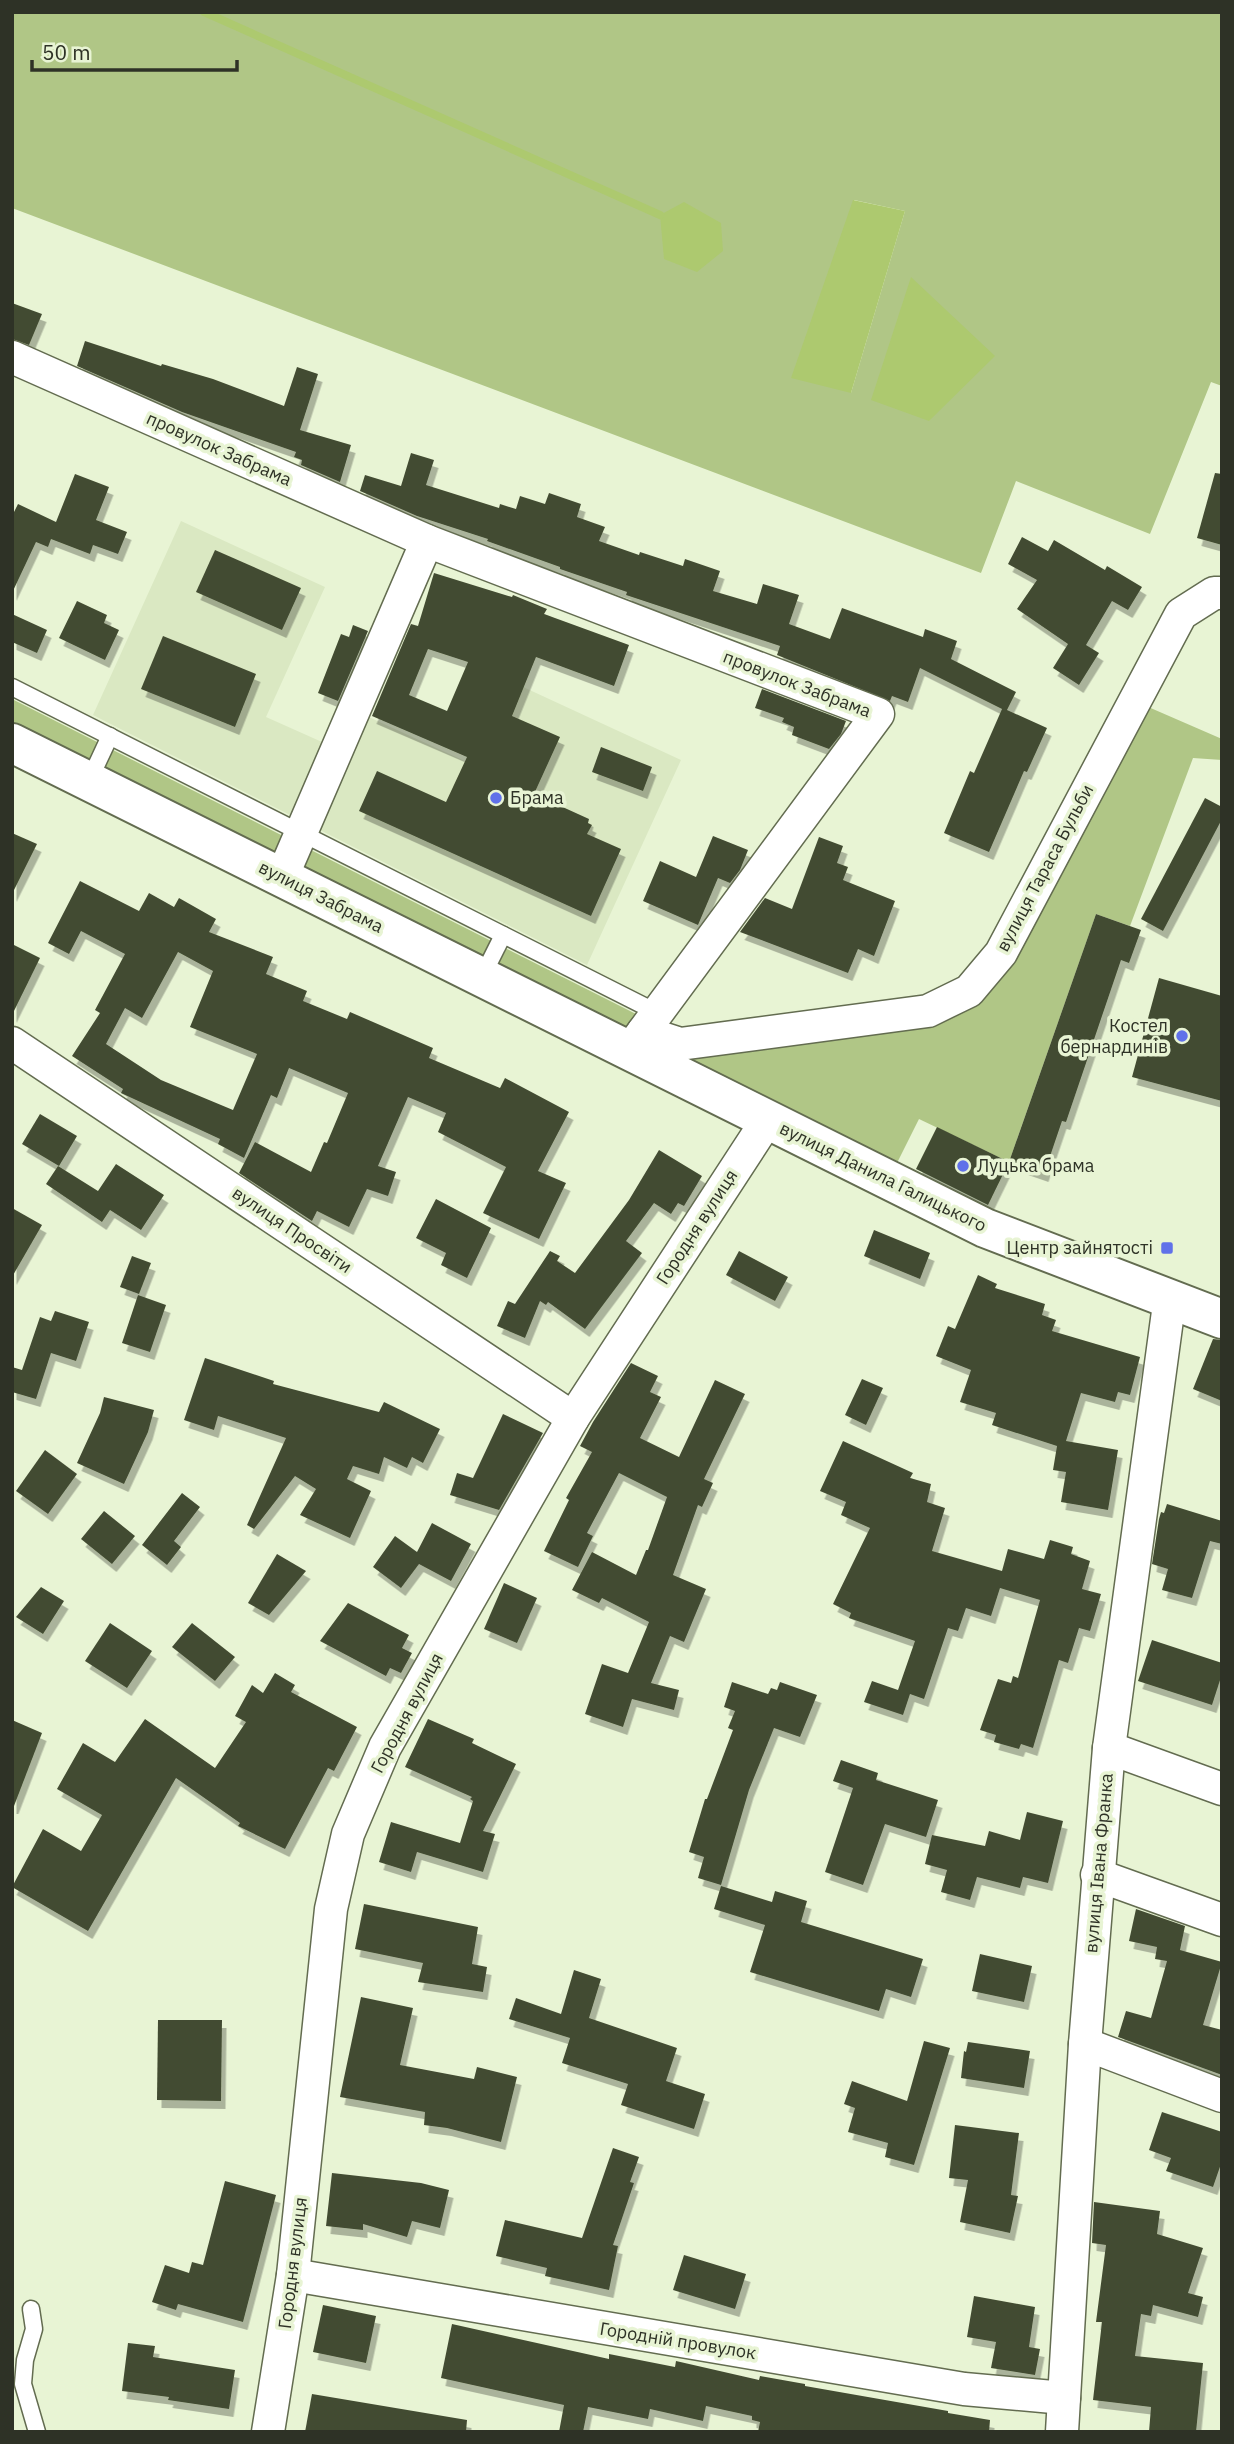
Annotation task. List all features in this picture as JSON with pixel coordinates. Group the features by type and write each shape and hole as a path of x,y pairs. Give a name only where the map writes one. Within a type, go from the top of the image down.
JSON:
{"main road":[{"name":"вулиця Забрама","path":"12,743 482,977 643,1031"},
{"name":"вулиця Данила Галицького","path":"643,1031 768,1119 985,1228 1222,1319"}],"street":[{"name":"провулок Забрама","path":"12,357 427,541 878,714 643,1031"},
{"path":"282,877 427,541"},
{"name":"вулиця Тараса Бульби","path":"643,1031 680,1044 928,1011 968,991 1000,953 1181,614 1214,593 1222,593"},
{"name":"вулиця Просвіти","path":"12,1043 573,1418"},
{"name":"Городня вулиця","path":"268,2432 293,2275 331,1909 348,1834 385,1747 573,1418 768,1119"},
{"name":"вулиця Івана Франка","path":"1062,2432 1085,2044 1109,1748 1170,1297"},
{"path":"1109,1748 1222,1789"},
{"path":"1097,1875 1222,1920"},
{"path":"1085,2044 1222,2096"},
{"name":"Городній провулок","path":"293,2275 950,2386 1064,2398"}],"lane":[{"path":"12,687 503,935 643,1031"},
{"path":"89,782 110,736"},
{"path":"482,977 503,935"},
{"path":"31,2309 34,2329 25,2360 23,2384 37,2432"}],"shaded area":[{"path":"12,12 1222,12 1222,386 1211,382 1150,534 1016,481 981,573 12,208","holes":["854,200 905,211 851,393"]},
{"path":"853,200 905,211 851,393 791,378"},
{"path":"684,202 721,223 723,251 697,272 664,259 660,215"},
{"path":"911,277 995,356 929,421 871,400"},
{"path":"181,521 325,587 266,717 331,746 300,820 93,715"},
{"path":"506,679 681,760 587,965 312,826 360,713 467,762"},
{"path":"12,699 291,840 283,857 12,722"},
{"path":"1146,706 1222,739 1222,760 1193,758 1130,926 1096,914 1009,1162 919,1119 897,1163 683,1056 977,1001"},
{"path":"303,846 636,1014 628,1029 295,863"}],"building":[{"path":"12,303 42,314 29,345 12,339"},
{"path":"85,341 161,366 162,364 213,379 284,406 297,367 318,374 300,430 351,445 340,482 301,465 302,460 294,457 296,452 182,412 77,366"},
{"path":"411,453 434,460 426,485 499,508 500,504 516,509 520,496 545,504 549,493 581,504 577,517 605,527 599,541 683,566 685,559 720,571 713,591 757,604 763,584 799,595 789,624 830,639 842,608 923,637 925,629 957,641 951,659 1016,692 1007,710 1047,728 1027,772 1024,771 989,852 944,833 970,771 974,773 1002,709 920,668 908,702 892,696 890,701 777,655 780,646 626,595 627,592 560,569 487,541 488,539 417,516 360,491 365,475 401,486"},
{"path":"1215,473 1222,474 1222,545 1197,538"},
{"path":"75,474 109,487 96,520 127,532 118,554 93,545 90,554 51,539 48,547 36,542 12,593 12,516 18,504 56,522"},
{"path":"1022,537 1048,551 1054,540 1105,570 1107,566 1142,587 1128,610 1112,601 1086,645 1099,653 1079,685 1053,668 1068,644 1017,609 1037,580 1008,564"},
{"path":"215,550 301,588 282,630 196,592"},
{"path":"434,573 512,597 513,595 547,609 544,614 629,645 614,686 536,657 512,716 560,737 534,794 589,819 588,823 592,825 587,834 621,849 591,916 359,811 377,771 446,802 467,757 372,716 411,624 418,626","holes":["428,649 468,662 447,711 409,695"]},
{"path":"77,601 107,615 104,623 119,630 105,660 59,638"},
{"path":"12,614 47,630 37,653 12,642"},
{"path":"353,625 368,631 338,701 318,693 341,634 349,637"},
{"path":"163,636 256,674 235,727 141,689"},
{"path":"762,689 846,721 841,734 829,749 792,735 794,727 782,722 784,718 755,708"},
{"path":"601,747 652,767 643,791 592,772"},
{"path":"1205,798 1222,807 1222,819 1163,931 1141,919"},
{"path":"12,833 37,844 12,894"},
{"path":"713,836 748,850 740,870 730,883 718,878 698,925 643,901 660,861 696,877"},
{"path":"819,837 843,846 837,863 848,867 843,880 895,901 874,956 858,949 848,973 740,932 765,898 792,909"},
{"path":"80,881 139,911 149,893 174,907 179,898 216,919 209,932 273,957 266,974 307,991 303,1001 347,1019 350,1012 433,1048 429,1058 500,1088 505,1078 569,1112 538,1171 566,1183 539,1239 483,1213 506,1167 438,1132 446,1113 408,1097 378,1166 396,1172 388,1196 367,1189 349,1227 317,1211 312,1221 239,1173 255,1142 311,1172 324,1142 327,1143 348,1093 289,1068 277,1098 271,1095 244,1158 218,1144 220,1139 121,1093 123,1089 72,1056 100,1013 95,1010 125,954 81,931 69,954 48,943","holes":["178,952 213,971 190,1027 257,1054 233,1110 161,1080 106,1044 125,1008 142,1018"]},
{"path":"1096,914 1141,930 1129,963 1121,960 1066,1122 1062,1121 1044,1174 1009,1162"},
{"path":"12,944 40,958 12,1015"},
{"name":"Костел бернардинів","path":"1159,978 1222,996 1222,1101 1132,1077"},
{"path":"40,1114 77,1136 59,1166 22,1144"},
{"name":"Луцька брама","path":"937,1127 1009,1162 988,1205 916,1169"},
{"path":"659,1150 702,1176 684,1206 678,1203 671,1214 654,1203 626,1241 642,1253 585,1329 548,1302 546,1305 540,1301 525,1338 497,1326 508,1301 515,1304 550,1251 560,1256 557,1261 575,1273 629,1200"},
{"path":"116,1164 164,1195 141,1230 110,1210 102,1222 46,1184 58,1166 98,1191"},
{"path":"436,1199 491,1228 467,1278 441,1265 446,1253 416,1238"},
{"path":"12,1208 42,1225 12,1277"},
{"path":"874,1230 930,1253 920,1279 864,1256"},
{"path":"739,1251 788,1277 775,1301 726,1275"},
{"path":"132,1256 151,1263 139,1294 120,1287"},
{"path":"978,1275 997,1284 995,1288 1045,1304 1042,1315 1056,1320 1052,1331 1140,1357 1130,1395 1118,1392 1115,1402 1081,1393 1066,1441 1118,1450 1108,1510 1061,1502 1066,1472 1053,1470 1057,1446 992,1425 996,1413 960,1402 971,1370 936,1356 948,1326 955,1329"},
{"path":"138,1295 166,1305 150,1352 122,1343"},
{"path":"55,1311 89,1322 76,1361 51,1353 36,1399 12,1392 12,1367 22,1370 40,1317 51,1321"},
{"path":"1213,1339 1222,1340 1222,1401 1193,1389"},
{"path":"205,1358 274,1381 273,1384 379,1412 384,1402 440,1429 423,1463 412,1457 407,1468 384,1457 379,1474 353,1466 347,1479 371,1491 350,1538 300,1515 316,1489 295,1476 254,1529 247,1525 286,1438 218,1416 214,1430 184,1420"},
{"path":"631,1363 658,1376 650,1392 661,1397 640,1438 679,1457 715,1380 745,1394 704,1479 713,1483 702,1507 698,1505 673,1575 706,1589 684,1642 670,1636 651,1683 679,1690 674,1710 632,1699 623,1727 585,1714 602,1664 628,1673 649,1622 602,1598 599,1603 572,1590 592,1552 636,1575 667,1497 619,1473 587,1533 593,1536 578,1567 544,1551 569,1500 566,1498 592,1452 580,1446"},
{"path":"862,1379 883,1388 866,1425 845,1415"},
{"path":"104,1397 154,1410 148,1432 124,1484 77,1463 100,1413"},
{"path":"503,1414 543,1433 499,1510 450,1495 457,1473 473,1478"},
{"path":"843,1441 913,1473 910,1478 931,1484 927,1502 945,1508 932,1551 1002,1571 1008,1549 1044,1559 1050,1540 1073,1547 1071,1554 1090,1561 1082,1589 1101,1594 1090,1631 1079,1628 1068,1663 1059,1660 1033,1748 1021,1744 1019,1749 994,1742 996,1735 980,1730 998,1679 1011,1683 1013,1676 1018,1678 1040,1600 1000,1588 991,1616 966,1608 958,1631 948,1628 924,1699 910,1694 903,1715 864,1702 872,1681 898,1690 915,1641 849,1618 851,1613 833,1604 870,1528 841,1515 846,1502 820,1491"},
{"path":"45,1450 77,1474 48,1514 16,1491"},
{"path":"182,1493 200,1507 174,1541 181,1547 167,1565 142,1545"},
{"path":"1167,1504 1222,1521 1222,1544 1210,1541 1192,1598 1162,1590 1168,1569 1152,1564 1159,1519"},
{"path":"104,1511 135,1536 112,1564 81,1539"},
{"path":"432,1523 471,1544 451,1581 419,1564 401,1588 373,1567 395,1536 417,1552"},
{"path":"277,1554 306,1571 269,1615 248,1603"},
{"path":"504,1583 537,1598 517,1643 484,1629"},
{"path":"41,1587 64,1601 43,1634 16,1617"},
{"path":"348,1603 409,1635 402,1648 412,1653 401,1673 390,1668 386,1676 320,1641"},
{"path":"110,1623 152,1651 127,1688 85,1661"},
{"path":"192,1623 235,1657 215,1681 172,1647"},
{"path":"1152,1640 1222,1663 1222,1674 1212,1705 1138,1681"},
{"path":"275,1673 295,1685 291,1692 357,1727 334,1771 328,1768 285,1849 238,1826 240,1823 176,1778 88,1931 12,1887 43,1829 81,1851 102,1815 57,1789 83,1743 115,1762 145,1719 215,1768 246,1722 235,1716 252,1685 263,1693"},
{"path":"732,1682 768,1694 771,1688 777,1690 780,1682 817,1695 800,1737 774,1728 749,1790 721,1885 698,1878 704,1857 689,1852 705,1799 733,1730 728,1728 735,1711 724,1707"},
{"path":"428,1719 474,1739 472,1743 516,1764 483,1831 495,1834 483,1872 417,1852 411,1872 379,1862 391,1822 460,1843 472,1797 405,1767"},
{"path":"12,1720 42,1733 14,1806 12,1806"},
{"path":"841,1760 878,1773 876,1780 938,1800 926,1837 885,1824 863,1885 825,1872 853,1788 833,1781"},
{"path":"1027,1812 1063,1821 1048,1883 1023,1877 1020,1888 977,1877 970,1900 941,1892 947,1870 925,1864 932,1835 985,1846 989,1831 1020,1840"},
{"path":"721,1886 772,1902 775,1891 807,1901 801,1922 923,1959 911,1997 886,1989 879,2011 750,1972 765,1925 714,1909"},
{"path":"364,1904 478,1927 472,1964 487,1967 483,1992 418,1982 423,1963 355,1949"},
{"path":"1136,1909 1185,1926 1180,1950 1222,1962 1203,2025 1222,2030 1222,2075 1118,2037 1126,2011 1151,2018 1167,1961 1155,1959 1157,1947 1129,1941"},
{"path":"980,1954 1032,1966 1024,2002 972,1991"},
{"path":"574,1970 601,1979 589,2018 677,2048 666,2081 705,2094 694,2129 621,2105 628,2084 562,2063 570,2038 509,2019 516,1998 561,2014"},
{"path":"361,1997 413,2008 400,2065 474,2079 477,2067 517,2077 501,2142 424,2125 425,2112 340,2097"},
{"path":"158,2020 222,2020 221,2101 157,2100"},
{"path":"924,2041 950,2048 914,2165 885,2157 888,2143 848,2132 855,2108 844,2104 852,2081 907,2101"},
{"path":"968,2042 1030,2051 1024,2088 961,2078 964,2051 966,2052"},
{"path":"1162,2112 1222,2132 1222,2161 1213,2187 1166,2171 1171,2158 1149,2150"},
{"path":"955,2125 1019,2133 1011,2195 1018,2196 1010,2233 960,2222 968,2180 949,2178"},
{"path":"613,2148 639,2157 630,2182 634,2183 613,2245 618,2246 609,2290 545,2276 547,2268 496,2256 505,2220 582,2238"},
{"path":"332,2173 421,2183 449,2190 440,2228 412,2221 407,2237 363,2224 363,2230 326,2226"},
{"path":"225,2181 276,2195 243,2322 178,2304 176,2310 152,2302 165,2265 189,2273 192,2262 203,2265"},
{"path":"1094,2202 1160,2211 1157,2234 1203,2248 1188,2293 1203,2297 1198,2317 1153,2305 1151,2316 1141,2314 1135,2356 1203,2363 1196,2432 1149,2432 1151,2407 1093,2400 1102,2322 1096,2322 1106,2245 1092,2243"},
{"path":"684,2255 746,2274 735,2309 673,2290"},
{"path":"974,2296 1035,2307 1029,2347 1040,2349 1035,2375 991,2368 996,2342 967,2337"},
{"path":"323,2305 376,2316 366,2363 313,2352"},
{"path":"452,2324 609,2359 609,2354 675,2367 676,2361 759,2380 760,2376 948,2411 990,2420 989,2432 758,2432 760,2422 752,2420 752,2416 706,2406 703,2421 650,2409 648,2419 588,2407 583,2432 559,2432 564,2405 441,2378"},
{"path":"128,2343 155,2346 153,2357 235,2370 229,2409 122,2391"},
{"path":"312,2394 467,2420 466,2432 305,2432"}],"waterway":[{"path":"204,12 660,215"}],"place":[{"name":"Брама","path":"496,798"},
{"name":"Костел бернардинів","path":"1182,1036"},
{"name":"Луцька брама","path":"963,1166"},
{"name":"Центр зайнятості","path":"1167,1248"}]}
